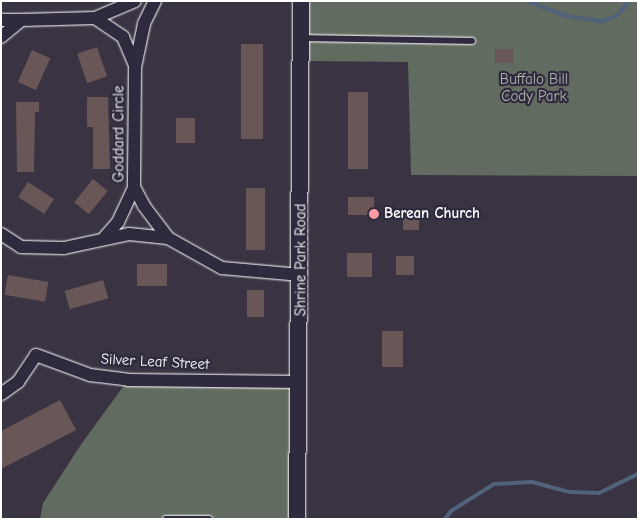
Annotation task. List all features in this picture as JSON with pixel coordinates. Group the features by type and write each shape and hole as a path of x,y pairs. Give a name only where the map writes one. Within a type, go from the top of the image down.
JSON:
{"street":[{"path":"1,20 96,18 135,1"},
{"name":"Goddard Circle","path":"155,1 144,24 136,67 134,187 155,226 168,238 222,268 301,275"},
{"name":"Shrine Park Road","path":"297,519 301,275 301,1"},
{"path":"96,18 123,37 136,67"},
{"path":"1,37 21,20"},
{"path":"105,237 118,222 134,187"},
{"path":"1,234 21,246 64,248 105,237 129,234 168,238"},
{"name":"Silver Leaf Street","path":"1,394 18,382 36,355 90,375 128,380 299,382"}],"lane":[{"path":"301,38 472,41"},
{"path":"166,519 209,519"}],"green space":[{"name":"Buffalo Bill Cody Park","path":"308,1 638,1 638,176 411,175 408,62 307,61"},
{"path":"128,380 299,382 299,519 40,519 43,503 82,443"}],"building":[{"path":"241,44 263,44 263,139 241,139"},
{"path":"97,47 107,76 87,83 77,54"},
{"path":"495,49 513,49 513,63 495,63"},
{"path":"32,50 50,58 36,90 18,82"},
{"path":"348,92 368,92 368,169 348,169"},
{"path":"87,97 108,97 110,169 93,169 93,127 87,127"},
{"path":"16,102 39,102 39,112 35,112 34,172 17,172"},
{"path":"176,118 195,118 195,143 176,143"},
{"path":"93,179 108,191 89,214 74,202"},
{"path":"28,182 54,199 44,214 18,197"},
{"path":"246,188 265,188 265,250 246,250"},
{"path":"348,197 374,197 374,215 348,215"},
{"path":"403,216 419,216 419,230 403,230"},
{"path":"347,253 372,253 372,277 347,277"},
{"path":"396,256 414,256 414,275 396,275"},
{"path":"137,264 167,264 167,286 137,286"},
{"path":"8,275 48,282 45,302 5,295"},
{"path":"103,280 108,298 70,309 65,291"},
{"path":"247,290 264,290 264,317 247,317"},
{"path":"382,331 403,331 403,367 382,367"},
{"path":"60,400 76,430 1,469 1,431"}],"waterway":[{"path":"527,1 566,16 603,21 617,16 629,1"},
{"path":"445,519 451,511 494,484 532,482 570,492 599,493 638,474"}],"place":[{"name":"Berean Church","path":"374,214"}]}
